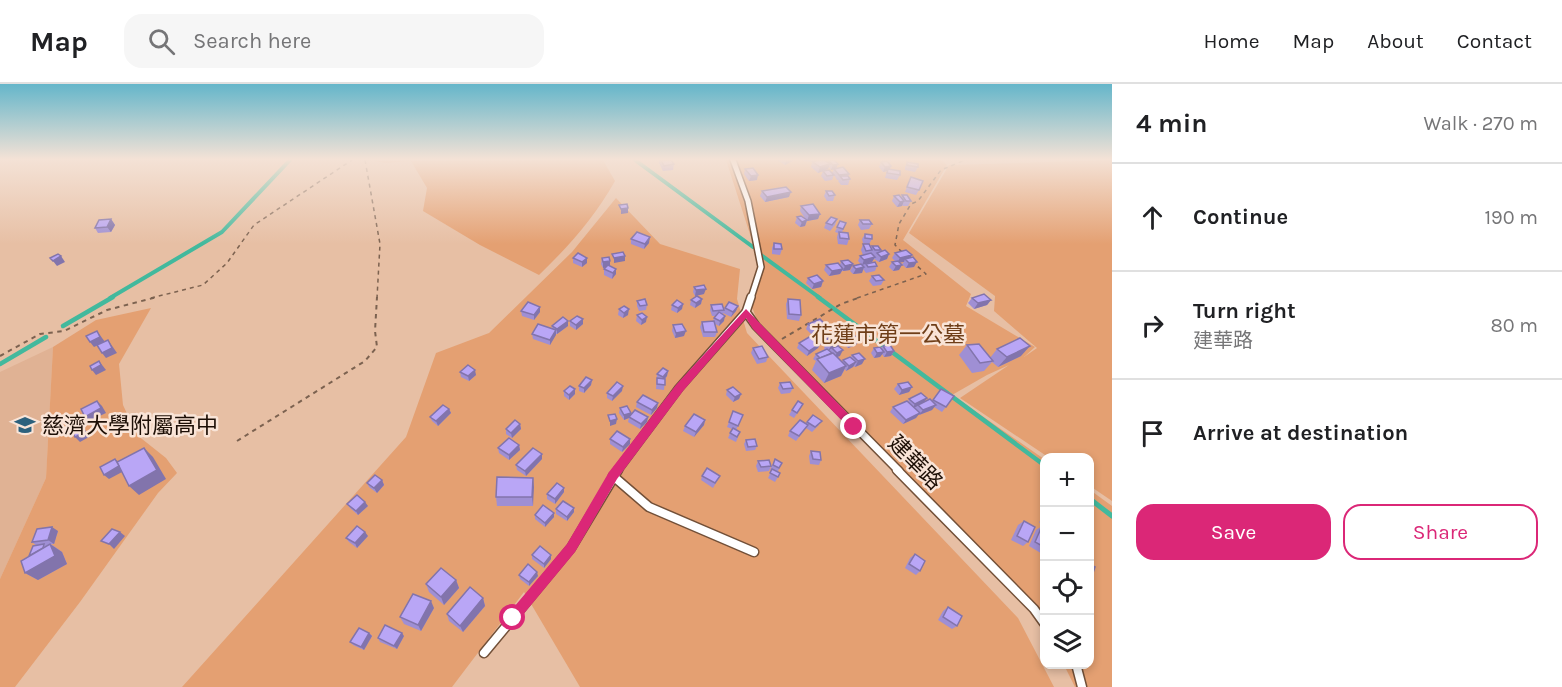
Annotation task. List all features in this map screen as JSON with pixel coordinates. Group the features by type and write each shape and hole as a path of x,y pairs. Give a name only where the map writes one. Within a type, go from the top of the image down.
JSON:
{"lane":[{"path":"484,653 571,548 613,476 680,388 746,312 761,267 743,188"},
{"name":"建華路","path":"746,312 773,344 1040,617"},
{"path":"613,476 649,507 753,552"},
{"path":"1077,669 1082,687"}],"path":[{"path":"0,356 40,334 64,331 107,310 203,285 226,263 255,225 310,188"},
{"path":"237,441 365,361 377,347 375,331 380,244 370,188"},
{"path":"903,252 895,245 899,224 911,204 918,201 928,188"},
{"path":"773,344 838,306 926,274 910,259"}],"shaded area":[{"name":"慈濟大學附屬高中","path":"53,347 46,478 0,579 0,372"}],"green space":[{"path":"427,188 611,188 580,231 539,275 480,245 423,211"},
{"name":"花蓮市第一公墓","path":"735,188 933,188 903,240 971,294 966,306 1035,347 1024,357 1037,348 994,311 995,296 909,233 935,188 1112,188 1112,501 1094,489 1094,453 1042,453 960,398 1009,365 952,395 1040,456 1040,614 757,320 752,307 762,259 758,259"},
{"name":"花蓮市第一公墓","path":"616,198 660,244 740,269 737,299 747,333 1018,618 1040,660 1040,669 1045,669 1054,687 580,687 524,592 452,687 182,687 406,437 436,353 489,333 572,252"},
{"path":"151,308 119,364 123,405 137,435 166,458 177,473 158,493 80,602 15,687 0,687 0,579 46,478 53,347 96,320"},
{"path":"1094,493 1112,506 1112,687 1075,687 1066,669 1094,669"}],"building":[{"path":"787,188 791,192 767,197 762,191"},
{"path":"826,191 832,191 835,195 829,196"},
{"path":"899,195 904,201 900,202 894,196"},
{"path":"902,195 907,195 911,201 906,201"},
{"path":"627,204 628,208 621,209 619,205"},
{"path":"813,204 820,214 809,215 801,206"},
{"path":"801,216 807,220 802,222 797,217"},
{"path":"831,217 837,219 832,225 826,223"},
{"path":"111,219 107,227 95,228 99,220"},
{"path":"860,220 869,220 872,224 863,224"},
{"path":"840,221 846,223 843,229 837,227"},
{"path":"637,232 650,237 645,244 631,239"},
{"path":"839,232 848,233 849,239 840,238"},
{"path":"865,234 872,235 872,239 865,238"},
{"path":"774,243 781,244 782,249 774,249"},
{"path":"863,244 869,244 872,250 866,251"},
{"path":"872,246 878,246 881,250 875,250"},
{"path":"885,250 889,254 881,257 877,253"},
{"path":"906,250 912,255 900,258 895,253"},
{"path":"623,252 625,256 614,258 612,254"},
{"path":"578,253 587,258 582,262 573,258"},
{"path":"871,253 875,257 864,260 860,256"},
{"path":"58,254 61,256 53,261 50,258"},
{"path":"609,257 610,261 603,262 602,258"},
{"path":"913,257 917,262 909,263 905,259"},
{"path":"848,260 853,264 845,266 841,261"},
{"path":"898,261 902,265 896,266 892,262"},
{"path":"875,262 877,266 868,267 866,264"},
{"path":"838,263 843,269 832,271 826,265"},
{"path":"861,264 864,267 856,269 853,266"},
{"path":"608,265 616,269 613,273 604,269"},
{"path":"817,275 823,281 814,284 808,278"},
{"path":"879,275 884,280 876,281 872,276"},
{"path":"704,285 706,289 696,290 694,287"},
{"path":"984,294 991,300 978,303 972,298"},
{"path":"697,296 702,299 696,303 691,300"},
{"path":"645,299 647,305 640,306 637,301"},
{"path":"788,299 800,300 801,315 789,314"},
{"path":"677,300 683,304 678,308 672,305"},
{"path":"528,302 540,307 534,315 521,311"},
{"path":"729,302 738,306 733,312 725,308"},
{"path":"722,304 724,310 713,311 711,305"},
{"path":"624,306 629,309 624,313 619,309"},
{"path":"719,312 725,316 720,321 714,318"},
{"path":"642,313 647,317 642,320 637,315"},
{"path":"577,316 583,319 576,325 570,321"},
{"path":"563,317 568,321 557,329 552,326"},
{"path":"820,319 827,326 815,330 808,324"},
{"path":"714,321 717,332 704,332 702,322"},
{"path":"538,324 556,330 550,340 532,334"},
{"path":"682,324 686,331 676,333 673,325"},
{"path":"843,326 847,330 840,333 836,329"},
{"path":"97,331 100,337 90,342 86,336"},
{"path":"829,333 832,336 824,340 820,337"},
{"path":"852,333 859,340 850,343 844,336"},
{"path":"811,336 821,343 809,351 799,343"},
{"path":"837,337 841,340 831,346 827,343"},
{"path":"1020,338 1030,346 1007,357 997,349"},
{"path":"108,340 112,348 102,353 97,345"},
{"path":"979,344 993,361 980,363 967,345"},
{"path":"890,345 894,351 887,352 883,346"},
{"path":"762,346 768,357 759,359 753,348"},
{"path":"838,346 843,350 837,353 832,348"},
{"path":"880,347 884,352 877,353 874,348"},
{"path":"827,349 832,353 820,358 816,354"},
{"path":"833,353 846,366 829,373 817,359"},
{"path":"859,353 865,359 858,361 852,355"},
{"path":"850,357 856,362 849,366 843,360"},
{"path":"99,361 101,365 92,370 90,366"},
{"path":"468,365 475,370 468,376 460,372"},
{"path":"663,368 668,371 663,377 657,374"},
{"path":"586,377 592,380 584,388 579,386"},
{"path":"657,378 665,379 665,385 657,384"},
{"path":"617,382 623,386 613,396 607,393"},
{"path":"790,382 793,388 783,389 780,383"},
{"path":"908,382 912,387 902,390 898,384"},
{"path":"570,386 575,389 569,395 564,391"},
{"path":"733,387 741,394 735,397 727,390"},
{"path":"941,389 954,396 946,407 933,400"},
{"path":"921,393 927,398 915,404 909,399"},
{"path":"643,395 658,403 652,410 637,402"},
{"path":"930,399 936,405 923,410 918,405"},
{"path":"97,401 101,408 85,417 81,409"},
{"path":"798,401 803,404 797,413 792,410"},
{"path":"907,401 920,413 906,420 893,407"},
{"path":"443,405 449,409 436,421 430,417"},
{"path":"627,406 631,413 624,415 620,408"},
{"path":"635,410 648,417 641,424 629,417"},
{"path":"733,411 743,415 738,426 729,422"},
{"path":"615,414 617,419 610,421 608,415"},
{"path":"694,414 705,420 696,432 685,426"},
{"path":"813,415 822,421 815,427 807,422"},
{"path":"515,420 520,424 511,433 506,429"},
{"path":"800,420 808,425 799,436 790,431"},
{"path":"82,427 85,432 75,437 73,432"},
{"path":"733,428 740,432 737,437 730,433"},
{"path":"617,431 630,439 623,447 610,439"},
{"path":"509,438 519,445 509,455 498,448"},
{"path":"755,439 757,446 748,447 746,440"},
{"path":"144,448 157,470 129,486 117,462"},
{"path":"533,448 542,454 525,471 516,465"},
{"path":"811,451 820,452 821,460 813,459"},
{"path":"115,459 119,466 104,475 100,467"},
{"path":"775,459 782,463 779,468 773,465"},
{"path":"769,460 771,466 761,467 758,461"},
{"path":"707,468 720,476 715,483 702,476"},
{"path":"772,469 780,473 778,477 770,473"},
{"path":"375,475 382,480 374,488 367,483"},
{"path":"497,477 533,478 532,497 496,497"},
{"path":"557,483 564,488 555,499 547,494"},
{"path":"357,495 365,502 356,511 347,504"},
{"path":"563,501 574,508 567,517 556,509"},
{"path":"543,505 554,513 545,523 535,515"},
{"path":"1024,521 1035,527 1028,542 1017,536"},
{"path":"357,526 365,532 355,543 346,538"},
{"path":"52,527 48,540 32,542 37,529"},
{"path":"112,529 120,532 109,544 101,541"},
{"path":"1040,531 1040,545 1035,542"},
{"path":"44,544 43,548 29,556 33,546"},
{"path":"50,544 55,556 25,573 21,561"},
{"path":"540,546 551,555 544,564 532,555"},
{"path":"915,554 925,561 920,571 909,564"},
{"path":"528,564 537,572 529,582 519,575"},
{"path":"441,568 456,580 441,597 426,584"},
{"path":"470,587 483,598 460,626 447,614"},
{"path":"413,594 431,601 418,625 400,617"},
{"path":"948,607 962,616 957,626 943,617"},
{"path":"385,625 402,633 394,646 378,638"},
{"path":"359,628 369,633 361,647 350,642"}],"waterway":[{"path":"110,298 222,232 263,188"},
{"path":"673,188 753,247"},
{"path":"761,255 820,298"},
{"path":"63,326 113,297"},
{"path":"818,297 1040,462"},
{"path":"0,364 46,337"},
{"path":"1094,502 1112,516"}],"place":[{"name":"慈濟大學附屬高中","path":"25,425"}],"route":[{"path":"513,618 571,548 613,476 680,388 746,312 756,326 854,427"}]}
